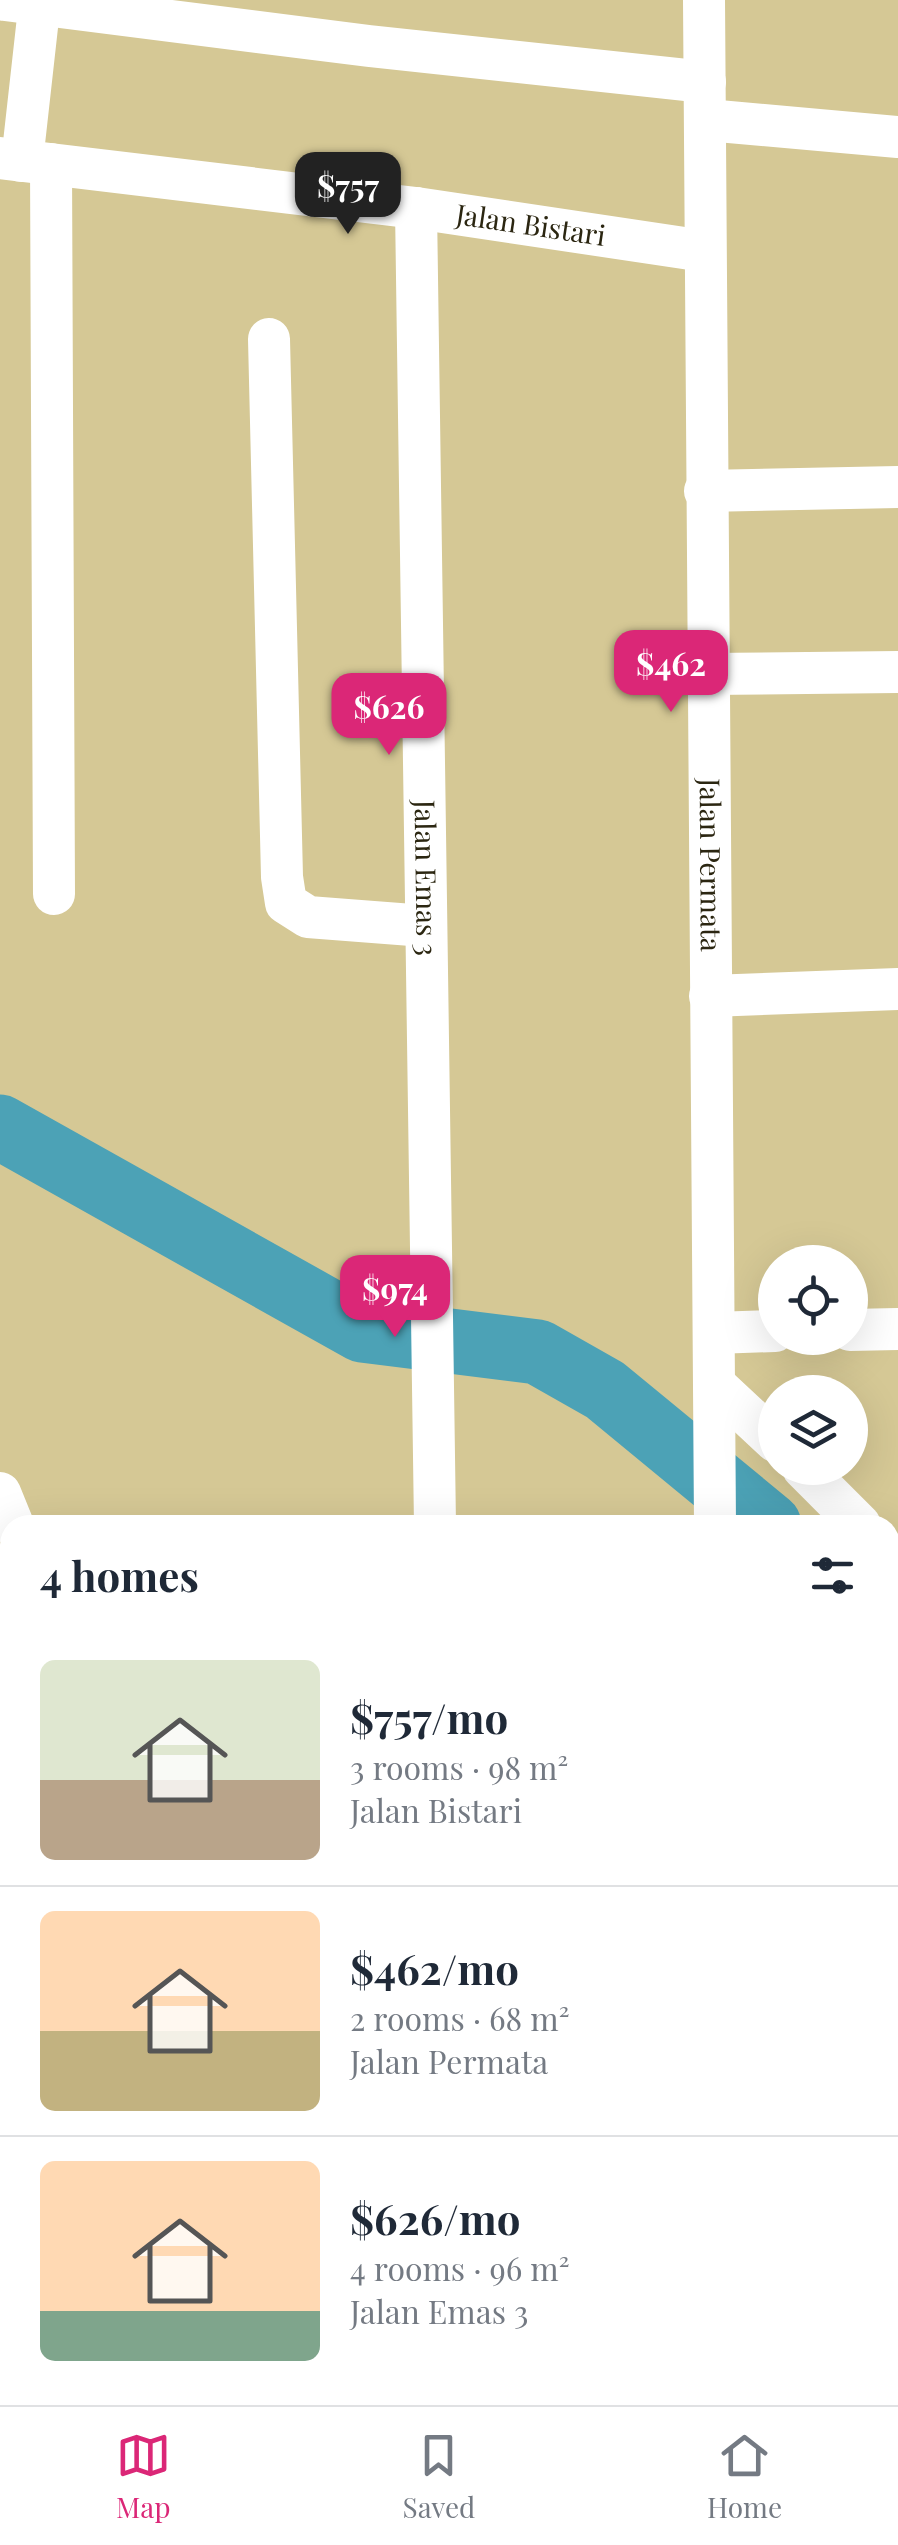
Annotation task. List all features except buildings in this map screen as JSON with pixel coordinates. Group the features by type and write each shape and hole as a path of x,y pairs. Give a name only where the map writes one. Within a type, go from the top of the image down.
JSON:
{"street":[{"name":"Jalan Permata","path":"704,0 715,1515"},
{"path":"54,894 24,161 28,1 369,46 898,137"},
{"name":"Jalan Bistari","path":"24,161 416,208 704,251"},
{"name":"Jalan Emas 3","path":"416,208 435,1515"},
{"path":"269,339 282,878 286,903 308,917 425,926"},
{"path":"706,491 898,486"},
{"path":"707,674 898,672"},
{"path":"710,996 898,990"},
{"path":"868,1330 898,1329"},
{"path":"714,1332 758,1332"},
{"path":"714,1384 758,1426"},
{"path":"820,1485 850,1515"}],"waterway":[{"path":"0,1127 362,1330 538,1352 605,1390 757,1515"}]}
